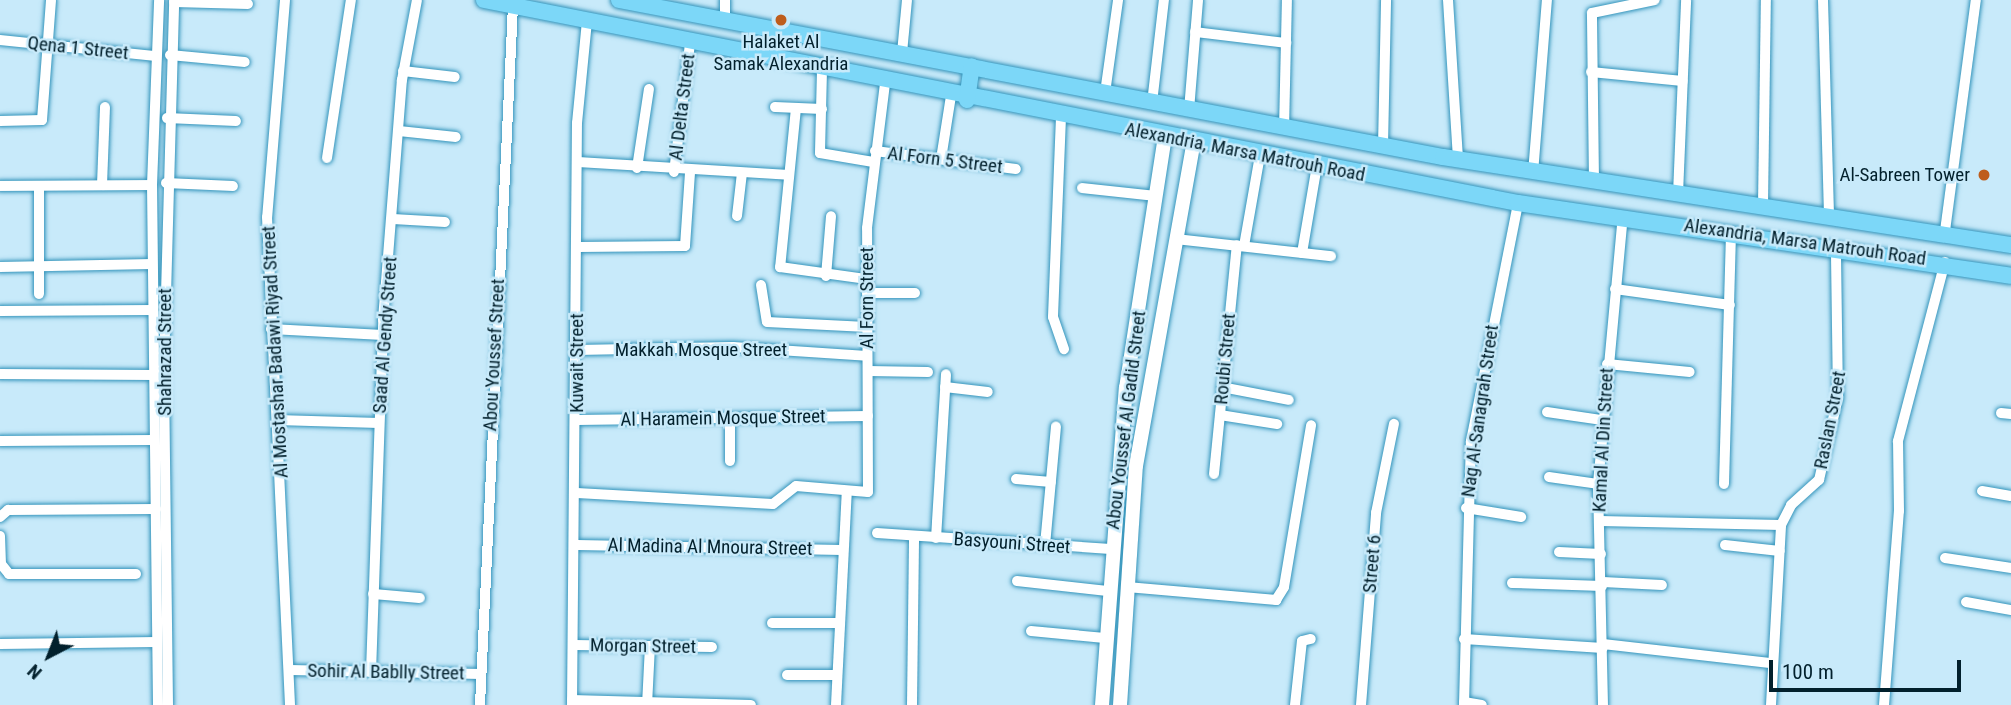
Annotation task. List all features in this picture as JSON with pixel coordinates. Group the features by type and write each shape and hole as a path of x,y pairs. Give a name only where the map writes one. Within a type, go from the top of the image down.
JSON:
{"main road":[{"name":"Alexandria, Marsa Matrouh Road","path":"484,0 959,98 1438,189 1518,203 1945,262 2011,276"},
{"name":"Alexandria, Marsa Matrouh Road","path":"619,0 972,66 1284,129 1533,173 1945,231 2011,245"},
{"path":"959,98 972,66"},
{"path":"1438,189 1451,158"}],"street":[{"path":"0,121 41,123 51,0"},
{"name":"Shahrazad Street","path":"159,0 152,264 163,702"},
{"name":"Al Mostashar Badawi Riyad Street","path":"285,0 269,164 271,329 290,705"},
{"path":"327,159 351,0"},
{"name":"Saad Al Gendy Street","path":"371,672 383,335 403,71 417,0"},
{"path":"725,0 725,20"},
{"path":"902,53 907,0"},
{"path":"1105,93 1118,0"},
{"path":"1152,103 1164,0"},
{"path":"1189,110 1198,0"},
{"path":"1284,129 1287,0"},
{"path":"1383,146 1386,0"},
{"path":"1448,0 1451,158"},
{"path":"1533,173 1547,0"},
{"path":"1594,182 1592,13 1655,0"},
{"path":"1678,194 1686,0"},
{"path":"1763,205 1766,0"},
{"path":"1823,0 1829,215"},
{"path":"1945,231 1976,0"},
{"path":"174,1 248,4"},
{"name":"Shahrazad Street","path":"163,702 157,642 156,509 167,118 174,1"},
{"name":"Abou Youssef Street","path":"480,705 513,6"},
{"name":"Kuwait Street","path":"572,703 578,545 578,162 587,21"},
{"path":"1195,32 1286,43"},
{"name":"Qena 1 Street","path":"0,40 156,56"},
{"name":"Al Delta Street","path":"674,172 690,43"},
{"path":"170,55 244,62"},
{"path":"775,107 822,109 822,70"},
{"path":"403,71 455,76"},
{"path":"1591,72 1683,81"},
{"name":"Al Forn Street","path":"847,491 870,489 867,279 874,157 885,83"},
{"path":"637,168 649,89"},
{"path":"941,159 959,98"},
{"path":"102,185 105,107"},
{"path":"796,108 779,267 826,276 867,279"},
{"name":"Al Forn 5 Street","path":"822,109 822,157 941,159 1016,169"},
{"path":"1061,117 1052,276 1054,328 1064,349"},
{"path":"167,118 236,121"},
{"path":"399,131 456,137"},
{"name":"Abou Youssef Al Gadid Street","path":"1102,705 1110,549 1165,137"},
{"name":"Abou Youssef Al Gadid Street","path":"1120,705 1126,587 1139,445 1194,142"},
{"name":"Roubi Street","path":"1214,474 1240,246 1260,155"},
{"path":"578,162 690,173 789,174"},
{"path":"1302,253 1317,165"},
{"name":"Al Delta Street","path":"578,247 685,246 690,173"},
{"path":"737,216 742,173"},
{"path":"166,183 233,186"},
{"path":"0,186 152,185"},
{"path":"39,186 39,294"},
{"path":"1082,188 1156,196"},
{"name":"Nag Al-Sanagrah Street","path":"1464,703 1466,508 1476,416 1518,203"},
{"path":"826,276 831,216"},
{"name":"Kamal Al Din Street","path":"1603,705 1598,484 1606,364 1623,217"},
{"path":"393,219 445,222"},
{"path":"1724,484 1731,232"},
{"path":"1175,239 1331,257"},
{"name":"Raslan Street","path":"1781,526 1791,505 1819,480 1838,398 1836,246"},
{"path":"1896,705 1884,704 1899,510 1898,441 1945,262"},
{"path":"0,267 152,264"},
{"path":"761,285 767,322 867,327"},
{"path":"1615,289 1730,305"},
{"path":"867,293 915,293"},
{"path":"0,311 153,310"},
{"path":"271,329 383,335"},
{"name":"Makkah Mosque Street","path":"577,350 733,347 867,356"},
{"path":"1606,364 1690,372"},
{"path":"868,371 928,372"},
{"path":"0,374 154,375"},
{"path":"936,538 946,374"},
{"path":"945,387 988,393"},
{"path":"1222,387 1289,400"},
{"path":"1548,412 1602,420"},
{"path":"1220,415 1277,424"},
{"name":"Al Haramein Mosque Street","path":"577,420 868,416"},
{"path":"730,418 730,461"},
{"path":"277,421 379,423"},
{"name":"Street 6","path":"1361,705 1376,513 1394,424"},
{"path":"1126,587 1276,600 1284,587 1311,425"},
{"path":"1045,545 1056,427"},
{"path":"0,441 158,434"},
{"path":"1549,477 1598,484"},
{"path":"1017,480 1051,482"},
{"path":"577,493 773,504 796,486 847,491 836,705"},
{"path":"1982,491 2011,496"},
{"path":"1466,508 1521,517"},
{"path":"0,517 8,510 156,509"},
{"path":"1600,521 1781,526 1770,663 1771,705"},
{"name":"Basyouni Street","path":"877,533 914,539 936,538 1110,549"},
{"path":"0,536 1,564 9,574 136,574"},
{"path":"912,705 914,539"},
{"name":"Al Madina Al Mnoura Street","path":"578,545 842,550"},
{"path":"1725,545 1780,551"},
{"path":"1559,552 1601,554"},
{"path":"1945,558 2011,568"},
{"path":"1017,581 1107,591"},
{"path":"1512,583 1662,585"},
{"path":"373,594 419,598"},
{"path":"1966,602 2011,610"},
{"path":"772,623 840,623"},
{"path":"1031,631 1105,638"},
{"path":"1295,705 1302,641 1311,639"},
{"path":"1464,639 1603,646 1770,663"},
{"path":"0,645 157,642"},
{"name":"Morgan Street","path":"574,645 712,647"},
{"path":"647,704 650,646"},
{"name":"Sohir Al Bablly Street","path":"290,670 481,674"},
{"path":"787,675 837,675"},
{"path":"572,703 751,705"},
{"path":"1464,703 1482,705"}],"place":[{"name":"Halaket Al Samak Alexandria","path":"781,20"},
{"name":"Al-Sabreen Tower","path":"1984,175"}]}
